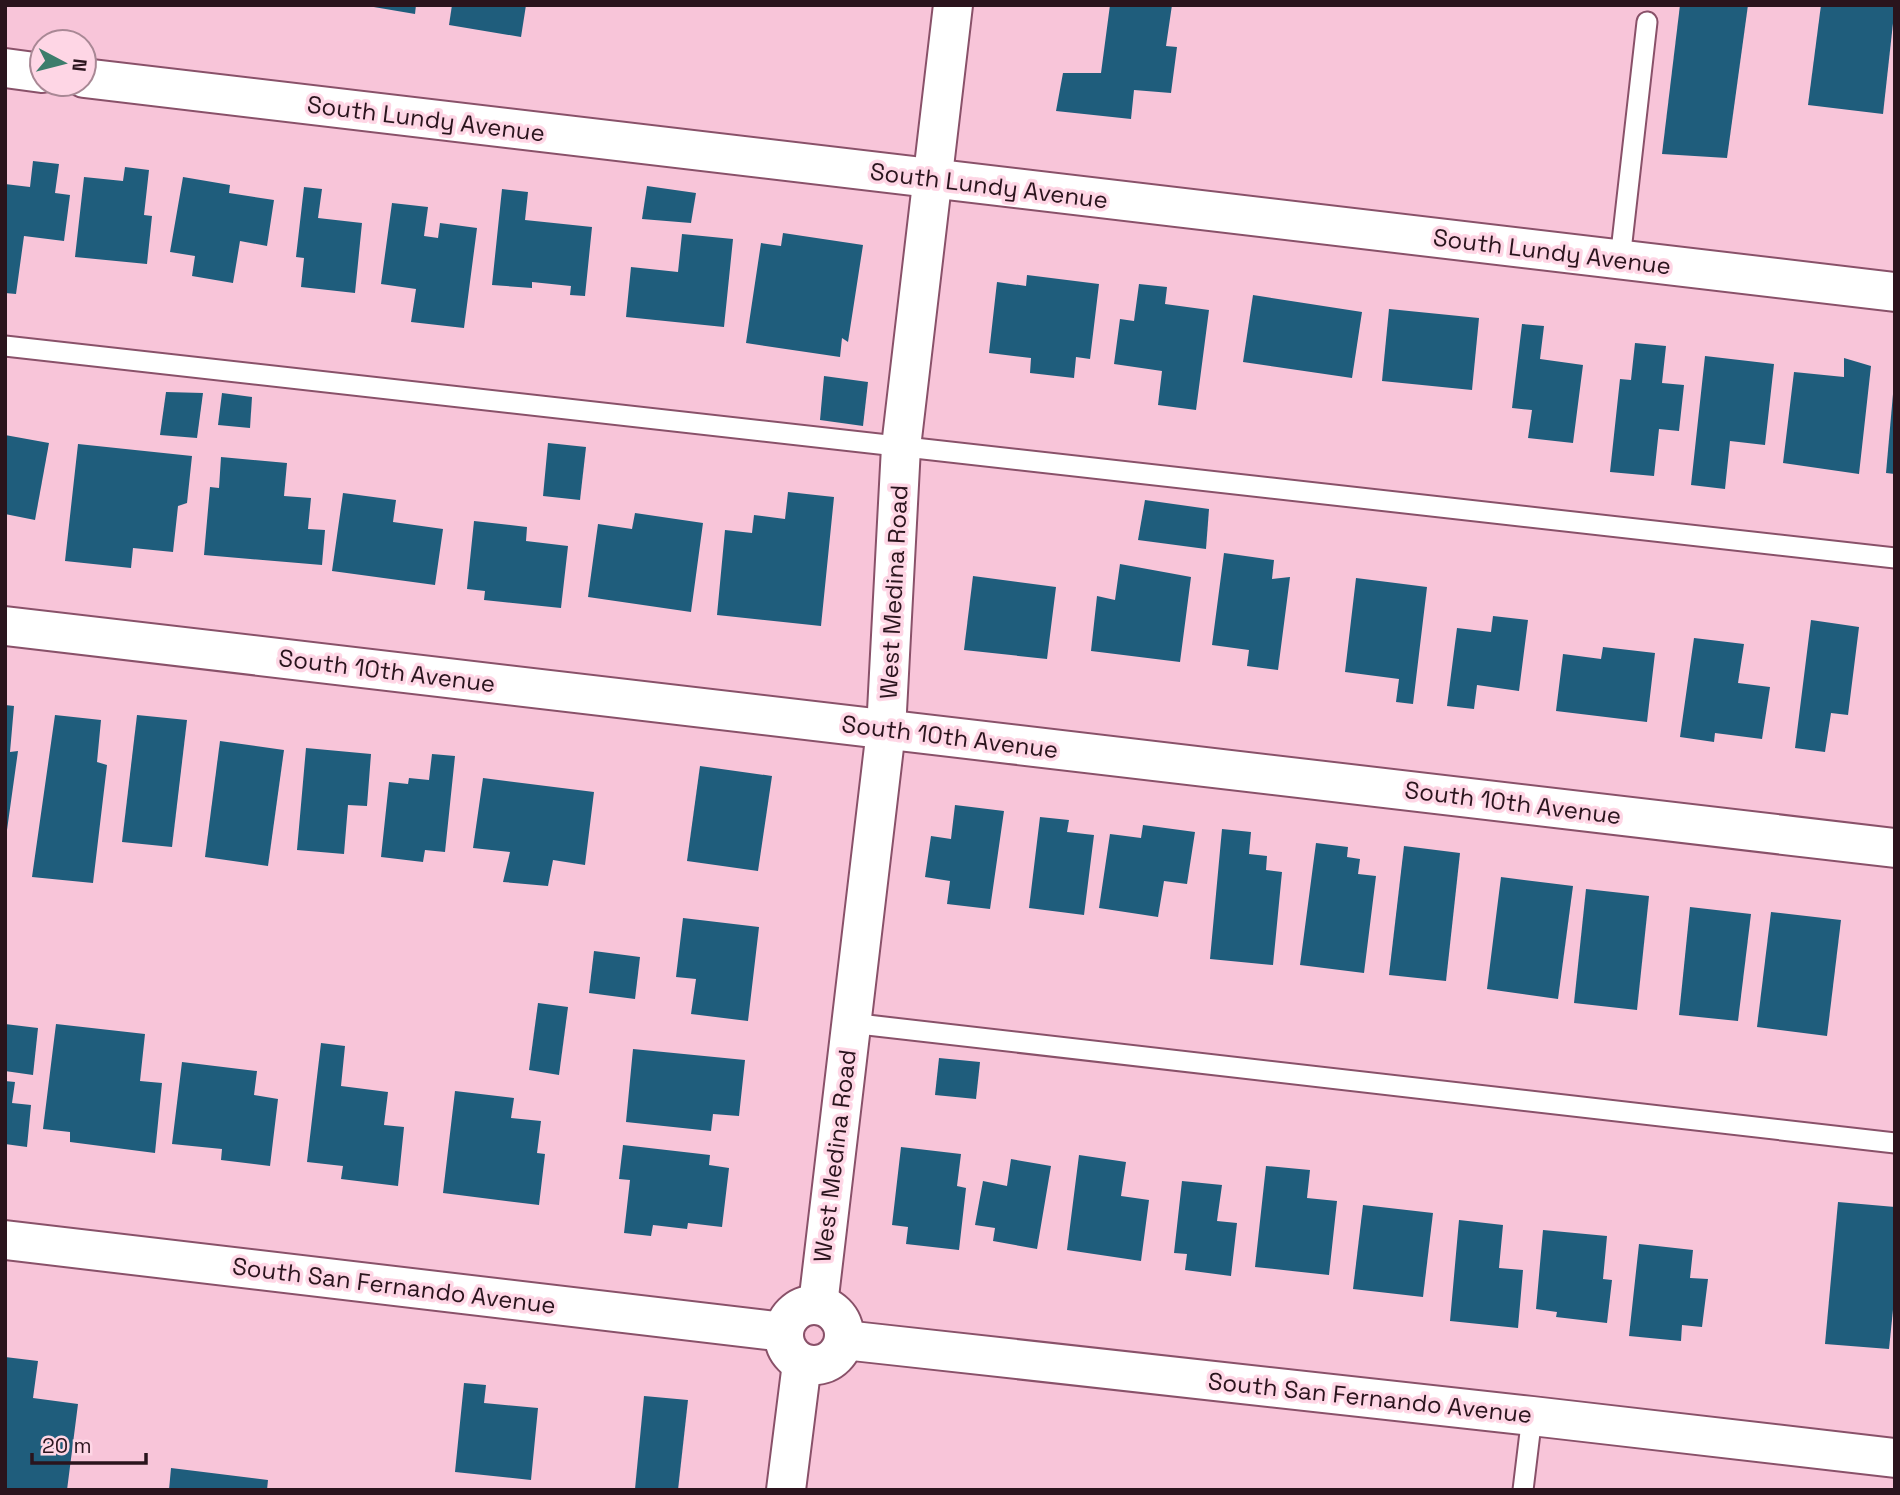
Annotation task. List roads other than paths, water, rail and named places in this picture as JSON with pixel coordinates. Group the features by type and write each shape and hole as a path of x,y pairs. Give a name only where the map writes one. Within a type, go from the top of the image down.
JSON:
{"street":[{"name":"West Medina Road","path":"818,1304 886,730 901,447 953,5"},
{"path":"5,68 28,71"},
{"name":"South Lundy Avenue","path":"98,80 1895,292"},
{"name":"South 10th Avenue","path":"5,626 1895,848"},
{"name":"South San Fernando Avenue","path":"5,1240 793,1347"},
{"path":"786,1490 793,1347 786,1322 799,1308 818,1304 828,1307 842,1321 844,1340 841,1350 825,1363 815,1365 793,1347"},
{"name":"South San Fernando Avenue","path":"844,1340 1895,1458"}],"lane":[{"path":"1620,260 1647,22"},
{"path":"5,346 1895,558"},
{"path":"850,1023 1895,1143"},
{"path":"1523,1490 1532,1416"}]}
